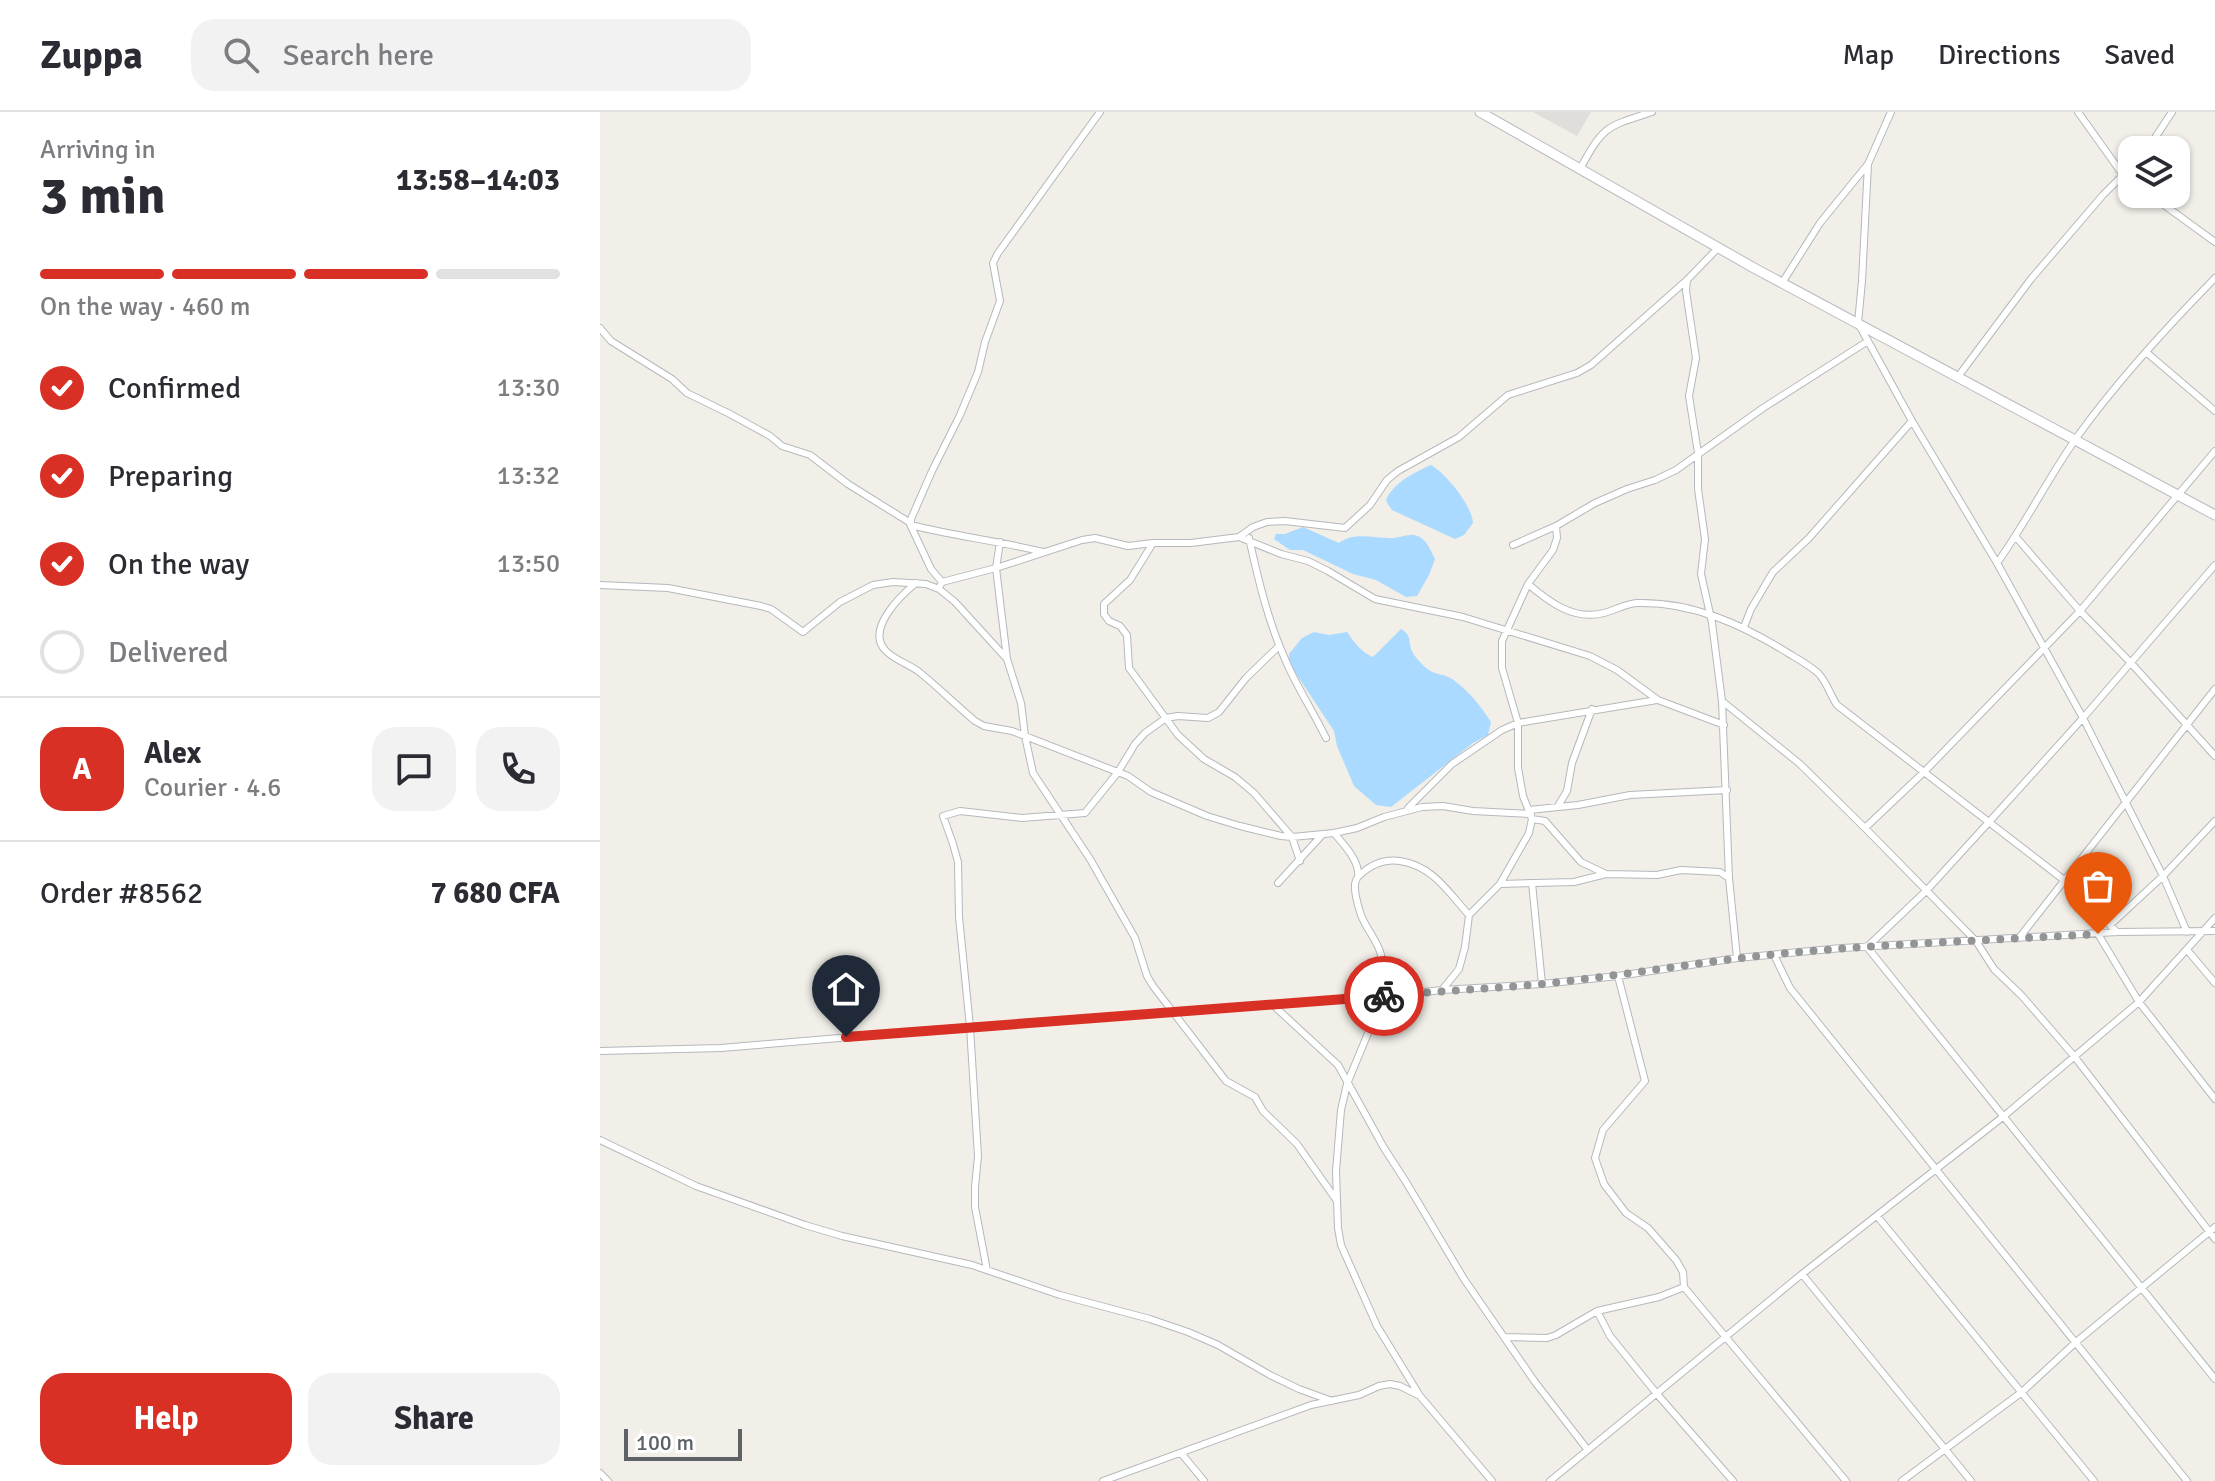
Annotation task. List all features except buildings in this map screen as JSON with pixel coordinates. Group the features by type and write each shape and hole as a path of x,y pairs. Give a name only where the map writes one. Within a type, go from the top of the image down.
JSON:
{"main road":[{"path":"1480,112 1718,248 2215,515"}],"street":[{"path":"1007,659 940,585 911,525 915,507 978,372 1000,301 993,263 1100,112"},
{"path":"1580,169 1601,134 1612,125 1652,112"},
{"path":"1782,283 1820,223 1868,164 1891,112"},
{"path":"2078,112 2118,168"},
{"path":"2156,136 2172,112"},
{"path":"1868,164 1858,323 2083,718 2163,876 2187,932"},
{"path":"1957,378 2031,279 2118,180"},
{"path":"2168,208 2215,242"},
{"path":"600,585 668,588 761,606 771,609 803,632 840,602 873,585 893,582 940,585 1082,540 1095,538 1128,546 1191,543 1239,537 1267,522 1285,521 1345,528 1370,505 1387,480 1398,471 1459,437 1508,395 1577,373 1591,365 1687,280 1718,248"},
{"path":"1997,563 2075,440 2105,400 2215,278"},
{"path":"1687,280 1696,358 1689,396 1698,453 1698,489 1705,539 1701,574 1722,701 1729,878 1737,958"},
{"path":"600,328 611,341 672,379 687,393 710,402 782,446 810,455 911,525 1043,552"},
{"path":"1513,545 1556,526 1595,503 1676,470 1763,408 1868,341"},
{"path":"2146,352 2215,411"},
{"path":"1744,627 1773,572 1809,538 1912,421"},
{"path":"1865,828 1925,771 2080,611 2215,451"},
{"path":"1442,990 1459,969 1469,915 1500,884 1526,842 1531,814 1523,796 1518,768 1518,723 1502,668 1502,641 1528,584 1553,550 1557,538 1556,526"},
{"path":"1248,531 1258,577 1285,662 1326,738"},
{"path":"1239,537 1308,561 1375,599 1463,617 1590,656 1617,670 1658,700 1724,725"},
{"path":"2016,537 2215,756"},
{"path":"1000,542 996,568 1007,659 1021,703 1033,773 1090,859 1135,938 1147,976 1226,1081 1255,1097 1263,1111 1297,1144 1337,1201"},
{"path":"1153,543 1130,580 1104,604 1106,618 1120,626 1127,635 1129,668 1178,735 1196,752 1254,793 1292,837 1300,861"},
{"path":"1867,947 1926,891 1989,822 2215,565"},
{"path":"916,583 884,618 882,646 916,670 975,721 984,726 1012,731 1118,772 1161,797 1240,826 1292,837 1322,835 1357,828 1405,810 1443,806 1531,814 1558,806 1630,795 1727,790"},
{"path":"1528,584 1553,604 1579,614 1604,613 1639,603 1689,608 1744,627 1809,666 1826,684 1837,705 2064,880 2117,932"},
{"path":"987,1270 975,1207 978,1156 970,1027 961,946 958,862 943,816 960,811 1022,818 1085,813 1140,738 1166,718 1208,718 1219,712 1246,678 1279,646"},
{"path":"2019,938 2215,689"},
{"path":"1405,810 1452,764 1502,730 1518,723 1658,700"},
{"path":"1722,701 1800,764 1976,941 1994,969 2074,1056 2212,1229 2215,1239"},
{"path":"1558,806 1567,791 1572,763 1592,709"},
{"path":"1531,814 1545,821 1581,862 1606,874"},
{"path":"2110,925 2163,876 2215,821"},
{"path":"1334,833 1355,861 1359,912 1381,955 1379,997 1374,1019 1347,1084 1337,1137 1341,1245 1377,1326 1420,1396 1492,1481"},
{"path":"1278,883 1322,835"},
{"path":"1358,876 1383,861 1422,866 1469,915"},
{"path":"1500,884 1574,882 1606,874 1657,875 1681,870 1720,872 1729,878"},
{"path":"1532,883 1542,984"},
{"path":"1550,1481 1802,1274 2004,1116 2139,1002 2215,918"},
{"path":"600,1051 721,1048 1542,984 1737,958 1867,947 2117,932 2215,931"},
{"path":"2098,934 2139,1002 2215,1099"},
{"path":"1867,947 2215,1379"},
{"path":"2188,951 2215,983"},
{"path":"1774,955 1790,988 2187,1481"},
{"path":"1618,976 1645,1081 1603,1130 1595,1158 1604,1184 1626,1213 1648,1228 1676,1260 1683,1272 1684,1287 1846,1481"},
{"path":"1273,1005 1333,1058 1464,1279 1535,1382 1587,1449"},
{"path":"600,1140 696,1186 790,1220 842,1236 987,1270 1188,1332 1299,1389 1332,1401"},
{"path":"1877,1216 2094,1481"},
{"path":"1902,1481 2022,1392 2076,1342 2212,1229"},
{"path":"1802,1274 1971,1481"},
{"path":"1505,1337 1547,1338 1597,1311 1659,1297 1684,1287"},
{"path":"1597,1311 1610,1336 1733,1481"},
{"path":"1103,1481 1311,1405 1359,1395 1379,1386 1400,1386 1420,1396"},
{"path":"1181,1453 1204,1481"},
{"path":"600,1473 608,1481"}],"shaded area":[{"path":"1533,112 1591,112 1577,136"}],"water":[{"path":"1431,465 1457,491 1472,516 1473,523 1464,535 1455,539 1392,510 1386,501 1398,484"},
{"path":"1303,527 1339,543 1357,537 1414,535 1425,541 1435,559 1417,596 1406,597 1376,580 1353,574 1303,550 1290,550 1274,539 1276,534"},
{"path":"1401,629 1408,636 1412,651 1421,663 1432,672 1458,683 1491,722 1488,735 1473,743 1391,807 1376,805 1354,786 1334,731 1289,663 1289,654 1302,638 1314,632 1329,635 1347,632 1361,650 1373,657"}],"way so far":[{"path":"1384,996 1542,984 1737,958 1842,948 2098,934"}],"route":[{"path":"846,1037 1384,996"}]}
